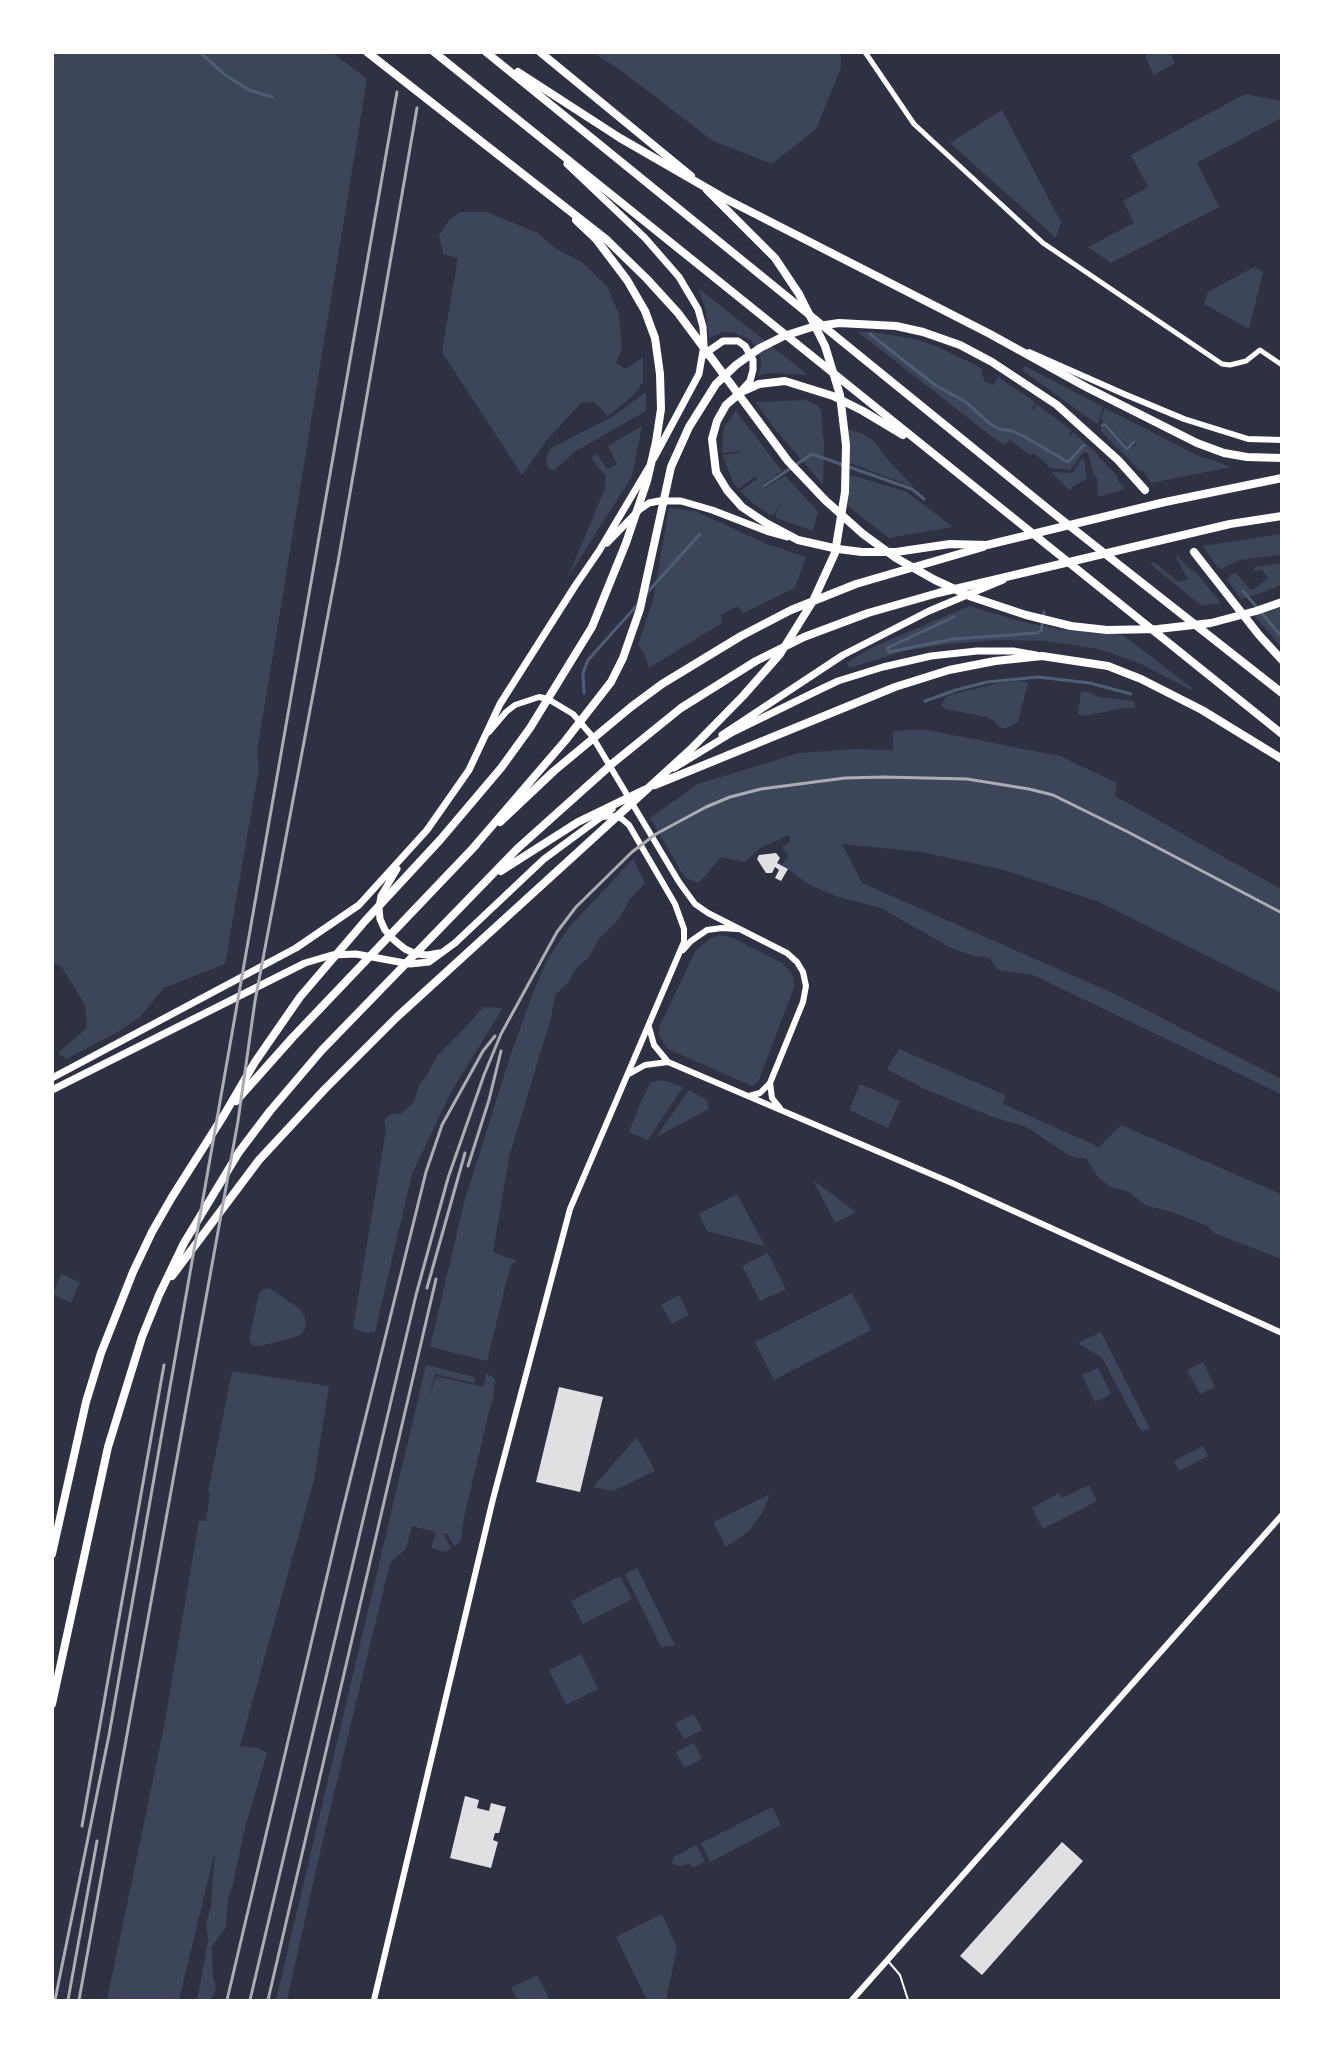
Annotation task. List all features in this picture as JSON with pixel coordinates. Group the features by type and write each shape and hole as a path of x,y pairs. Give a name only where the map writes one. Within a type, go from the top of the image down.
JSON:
{"highway":[{"path":"367,52 607,240 678,313 788,461 825,500 863,534 896,558 972,597 1026,615 1071,626 1107,630 1158,629 1211,623 1281,602"},
{"path":"434,52 1281,734"},
{"path":"487,52 620,138 724,198 990,334 1086,387 1197,443 1224,453 1247,457 1281,458"},
{"path":"487,52 1061,519 1281,693"},
{"path":"934,454 863,411 810,388 785,381 759,384 741,392 726,405 717,420 712,439 716,472 727,490 742,507 798,540 862,552 896,552 950,544 987,545 1239,485 1281,478"}],"main road":[{"path":"159,1295 252,1169 324,1090 406,1009 690,750 743,696 780,654 813,601 835,552 845,492 846,445 840,395 825,346 799,294 775,258 729,210 690,175 540,52"},
{"path":"537,135 645,238 679,277 690,294 700,318 704,345 702,363"},
{"path":"52,1554 86,1402 112,1324 152,1232 255,1062 300,997 365,921 440,840 501,768 530,728 591,627 626,543 647,481 661,409 660,374 655,339 645,311 627,279 596,239 551,196"},
{"path":"473,848 565,741 611,682 623,658 640,609 671,467 689,426 716,384 736,365 760,348 784,336 812,327 839,322 879,324 923,332 960,345 1035,389 1087,430 1145,490"},
{"path":"52,1078 296,948 359,905 427,830 469,770 500,704 599,551 669,432 693,387 702,363 710,350 723,341 738,341 745,346 753,360 750,381 741,392"},
{"path":"599,551 639,510 659,501 681,501 798,540"},
{"path":"52,1704 108,1447 142,1337 159,1295 203,1210 239,1152 270,1111 322,1050 517,849 613,763 681,708 756,661 804,637 868,613 1021,572 1230,524 1281,516"},
{"path":"224,1115 300,1029 473,848 554,771 631,707 662,684 741,636 791,610 856,584 987,545"},
{"path":"1194,552 1258,635 1281,660"},
{"path":"52,1090 305,963 332,955 356,954 420,963 429,962 445,952 544,859 599,817 732,727 843,655 929,611 1021,572"},
{"path":"705,747 829,686 884,667 931,656 977,651 1013,651 1108,666 1141,679 1202,710 1281,759"},
{"path":"476,891 535,848 578,822 630,796 895,687 949,670 995,661 1042,656"},
{"path":"406,855 381,896 380,919 389,935 405,949 416,954 428,955 445,952"}],"street":[{"path":"865,52 914,124 1043,243 1222,364 1230,365 1246,361 1260,350 1281,366"},
{"path":"990,334 1184,419 1248,439 1281,440"},
{"path":"485,737 515,705 538,697 548,699 573,714 584,724 679,882 695,904 708,913 787,953 797,962 803,972 806,986 803,1002 770,1083 770,1094 774,1102 788,1113"},
{"path":"374,2001 493,1499 570,1209 684,942 681,917 629,825 616,816 599,817"},
{"path":"679,955 691,941 707,930 722,928 741,930"},
{"path":"649,1023 651,1040 657,1051 668,1062 952,1183 1281,1333"},
{"path":"626,1076 645,1065 668,1062"},
{"path":"745,1096 757,1095 770,1083"},
{"path":"852,2001 1281,1515"}],"lane":[{"path":"888,1960 900,1975 908,2001"}],"shaded area":[{"path":"53,52 333,53 367,79 257,752 259,768 225,964 164,988 140,1017 116,1033 66,1059 58,1053 87,1028 85,1005 61,966 52,964"},
{"path":"594,53 841,53 841,68 816,129 772,164 713,141"},
{"path":"1151,53 1170,53 1175,63 1154,75 1145,56"},
{"path":"1245,94 1281,101 1281,118 1197,163 1219,207 1111,263 1088,247 1134,223 1123,201 1148,187 1131,155"},
{"path":"1002,110 1061,222 1056,238 950,143"},
{"path":"460,212 487,212 538,233 555,248 583,263 607,286 619,315 622,349 616,363 626,369 643,357 643,382 634,395 608,416 594,402 581,403 547,440 522,475 442,352 458,258 443,254 439,236 449,220"},
{"path":"1254,267 1263,272 1249,329 1204,304 1208,292"},
{"path":"698,288 807,375 771,373 758,376 761,367 760,356 751,340 734,333 724,332 709,338 705,308"},
{"path":"858,332 873,332 915,339 976,365 983,370 985,382 994,385 998,377 1035,402 1033,410 1037,404 1071,430 1069,435 1071,436 1073,432 1093,450 1117,476 1125,489 1098,497 1097,478 1094,475 1088,453 1083,453 1070,470 1051,468 1034,453 1031,456 1010,440 1004,445"},
{"path":"1025,366 1103,407 1098,425 1022,370"},
{"path":"646,392 646,411 576,451 554,471 548,468 546,457 551,448 612,417"},
{"path":"805,400 817,405 821,410 824,446 823,485 755,402"},
{"path":"1105,408 1197,455 1231,467 1151,483 1143,471 1140,471 1100,430 1104,427 1126,450 1137,444 1134,440 1128,446 1104,423 1101,417"},
{"path":"736,411 782,471 763,484 765,488 785,476 818,511 813,531 776,518 776,513 787,494 775,513 770,515 740,491 757,479 756,476 738,489 734,484 722,455 740,451 722,453 722,447 724,427"},
{"path":"642,426 632,476 567,579 604,491 605,475 591,458 597,454 607,469 617,464 608,446"},
{"path":"847,429 863,434 874,441 889,461 914,487 849,463"},
{"path":"1084,459 1087,479 1072,487 1070,491 1051,472 1072,473"},
{"path":"848,474 907,492 953,527 889,538 848,506"},
{"path":"669,508 695,511 767,544 806,557 795,588 743,613 737,606 721,615 722,623 649,668 645,655 638,645 653,600"},
{"path":"1281,534 1281,555 1240,560 1221,569 1217,567 1203,546"},
{"path":"1178,556 1188,568 1195,571 1221,603 1202,606 1150,564 1154,562 1179,582 1187,580 1176,557"},
{"path":"1281,563 1281,585 1264,592 1241,599 1227,580 1230,575 1236,573 1253,590 1268,578 1262,570 1255,571 1254,567"},
{"path":"969,606 1057,629 1123,635 1192,688 1191,690 1141,664 1098,649 1045,641 1000,640 948,644 904,651 850,668 846,663 871,648"},
{"path":"1281,607 1281,647 1255,616"},
{"path":"1018,681 1028,682 1018,722 1006,728 1000,728 987,717 945,709 941,705 946,697 953,694"},
{"path":"1085,691 1099,697 1134,701 1135,708 1085,716 1078,714 1081,693"},
{"path":"922,729 1060,756 1117,783 1115,796 1281,889 1281,993 1099,902 1004,870 921,852 842,844 862,883 1115,994 1281,1079 1281,1094 1033,975 998,970 989,958 951,948 881,908 838,897 810,885 782,865 788,856 782,847 791,841 788,835 759,849 745,862 721,857 699,883 685,878 650,818 698,784 799,753 855,749 893,750 893,731"},
{"path":"633,859 645,883 629,900 620,918 599,939 589,957 574,971 570,980 555,995 551,1018 509,1157 493,1252 517,1261 512,1264 509,1271 487,1361 430,1347 464,1203 511,1053 534,990 548,958 571,925"},
{"path":"719,935 733,938 782,963 792,973 794,980 794,988 758,1082 752,1086 668,1049 659,1037 659,1027 696,950"},
{"path":"483,1007 503,1008 451,1092 412,1174 375,1332 366,1333 353,1328 386,1130 384,1120 390,1115 402,1113 414,1102 419,1085 437,1056"},
{"path":"899,1049 1005,1095 1003,1104 1099,1147 1121,1125 1281,1194 1281,1259 1214,1233 1208,1226 1145,1205 1129,1192 1110,1187 1096,1174 1086,1158 1076,1158 1067,1154 1026,1127 993,1117 922,1088 887,1069"},
{"path":"663,1080 683,1087 648,1140 629,1132 651,1082"},
{"path":"860,1084 900,1101 888,1128 849,1110"},
{"path":"689,1090 707,1100 709,1109 656,1137"},
{"path":"813,1180 856,1212 835,1223"},
{"path":"737,1194 765,1246 707,1231 699,1214"},
{"path":"768,1253 786,1289 760,1301 742,1266"},
{"path":"61,1274 80,1282 71,1303 53,1294"},
{"path":"269,1288 300,1309 306,1326 299,1336 253,1346 249,1340 259,1293"},
{"path":"852,1293 871,1330 774,1380 755,1342"},
{"path":"679,1295 689,1315 672,1324 661,1305"},
{"path":"1101,1332 1150,1429 1141,1431 1102,1358 1078,1343"},
{"path":"1203,1362 1215,1387 1200,1394 1187,1370"},
{"path":"426,1365 475,1377 474,1383 435,1374 429,1400 436,1376 484,1387 486,1373 495,1379 493,1401 463,1522 461,1542 454,1546 447,1534 443,1533 451,1548 446,1552 431,1548 436,1532 412,1526 406,1549 390,1563 324,1835 287,2000 276,2000"},
{"path":"1098,1368 1111,1394 1095,1402 1082,1375"},
{"path":"232,1371 329,1386 314,1480 240,1746 258,1748 267,1753 228,1897 226,1927 212,1946 213,1977 216,1986 214,1995 210,2000 197,2000 208,1941 206,1923 211,1906 215,1851 179,2000 107,2000 164,1727 199,1520 206,1521 210,1493 208,1492"},
{"path":"637,1437 655,1471 613,1491 593,1487"},
{"path":"1203,1446 1208,1456 1179,1471 1174,1461"},
{"path":"1089,1485 1097,1501 1043,1529 1032,1508 1059,1493 1062,1498"},
{"path":"770,1494 763,1512 749,1531 726,1547 713,1522"},
{"path":"637,1568 675,1645 661,1647 625,1574"},
{"path":"620,1576 632,1599 583,1624 571,1601"},
{"path":"581,1654 598,1689 566,1705 549,1670"},
{"path":"694,1714 702,1730 684,1739 675,1723"},
{"path":"694,1743 702,1759 684,1768 676,1752"},
{"path":"772,1807 781,1825 710,1862 701,1843"},
{"path":"696,1845 705,1862 694,1867 689,1864 678,1866 671,1863 675,1856"},
{"path":"662,1914 677,1948 666,2000 647,2000 616,1937"},
{"path":"537,1975 550,2000 517,2000 511,1988"}],"building":[{"path":"776,853 780,858 777,863 788,869 781,881 775,878 779,870 775,867 772,873 766,873 757,859 759,855"},
{"path":"559,1387 603,1397 580,1492 536,1482"},
{"path":"465,1796 479,1800 477,1808 489,1811 491,1803 506,1807 499,1833 495,1833 493,1840 498,1842 491,1868 450,1858"},
{"path":"1062,1842 1083,1861 982,1975 960,1956"}],"waterway":[{"path":"200,52 225,75 249,90 272,97"},
{"path":"870,334 935,385 966,402 999,429 1012,431 1025,437 1068,462 1084,445"},
{"path":"1102,426 1104,424 1127,449 1134,442"},
{"path":"764,486 812,454 912,489 924,499"},
{"path":"645,595 700,534"},
{"path":"1243,591 1282,637"},
{"path":"584,693 583,673 588,660 639,603"},
{"path":"954,617 887,648 889,652 953,639 1036,633 1041,631 1044,612"},
{"path":"925,701 987,682 1038,677 1090,683 1131,694"}],"railway":[{"path":"55,2000 109,1735 397,92"},
{"path":"79,2000 238,1121 255,1001 338,562 417,108"},
{"path":"250,2000 416,1295 448,1178 501,1034 557,932 576,907 632,852 656,834 706,807 730,797 761,789 845,778 884,777 967,779 1053,795 1282,913"},
{"path":"227,2000 339,1525 426,1172 442,1125 483,1051 495,1036"},
{"path":"468,1166 489,1100 501,1051"},
{"path":"427,1288 465,1153"},
{"path":"268,2000 436,1279"},
{"path":"82,1826 164,1365"},
{"path":"68,2000 97,1841"}]}
